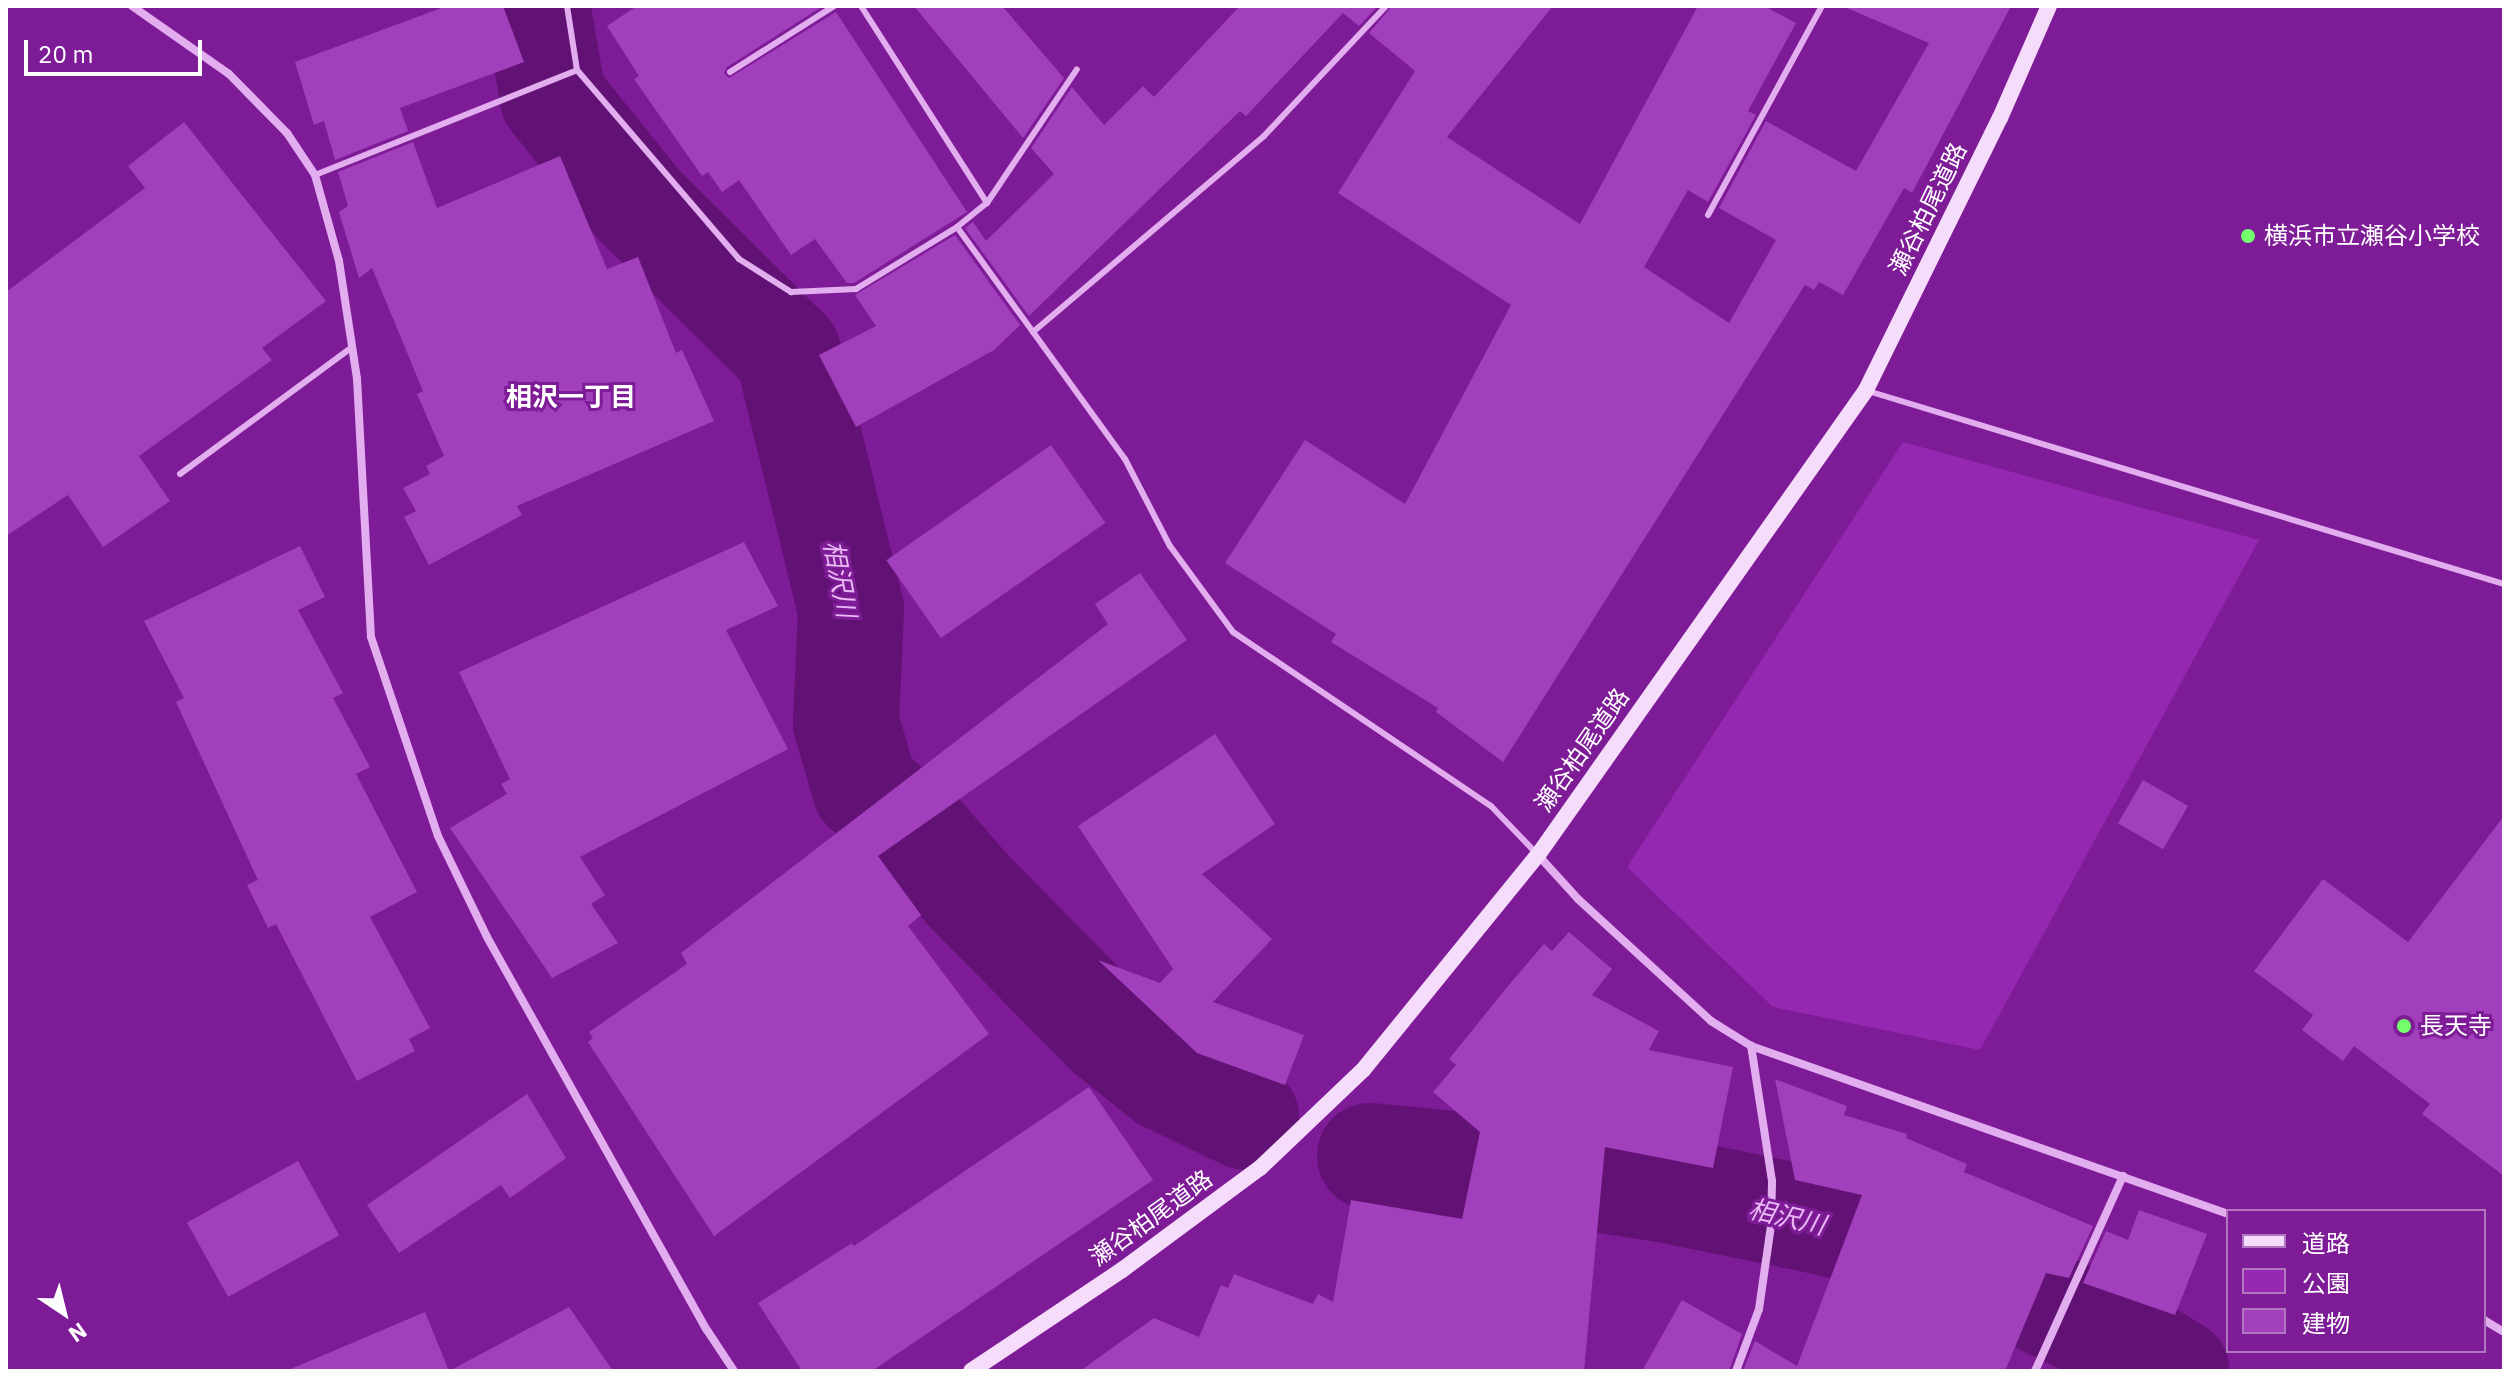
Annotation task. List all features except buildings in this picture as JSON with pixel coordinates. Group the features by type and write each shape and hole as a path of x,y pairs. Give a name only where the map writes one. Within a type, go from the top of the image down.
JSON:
{"main road":[{"name":"瀬谷柏尾道路","path":"971,1371 1122,1270 1260,1168 1363,1070 1538,855 1866,390 2000,118 2049,6"}],"street":[{"path":"132,6 229,74 287,133 315,175 339,261 352,347 366,492 371,637 438,836 487,937 707,1330 734,1371"},
{"path":"1538,855 1578,899 1711,1021 1751,1046 2226,1213"},
{"path":"1736,1371 1759,1309 1771,1226 1772,1181 1751,1046"},
{"path":"2035,1371 2123,1176"},
{"path":"2486,1321 2504,1332"}],"lane":[{"path":"567,6 577,70 739,259 791,292 856,289 957,227 987,203 1077,69"},
{"path":"730,72 834,6"},
{"path":"861,6 987,203"},
{"path":"1033,332 1264,136 1386,6"},
{"path":"1708,215 1822,6"},
{"path":"315,175 577,70"},
{"path":"957,227 1125,459 1170,546 1233,632 1491,806 1538,855"},
{"path":"180,474 352,347"},
{"path":"1866,390 2504,584"}],"green space":[{"path":"1903,442 2259,540 1980,1050 1773,1007 1627,867"}],"waterway":[{"name":"相沢川","path":"537,6 553,98 639,205 788,353 851,609 846,723 865,788 922,837 968,890 1108,1032 1165,1078 1246,1117"},
{"name":"相沢川","path":"1370,1156 1569,1175 1663,1189 1828,1223 1939,1251 2143,1351 2176,1371"}],"place":[{"name":"横浜市立瀬谷小学校","path":"2248,236"},
{"name":"長天寺","path":"2404,1026"}],"district":[{"name":"相沢一丁目","path":"571,397"}]}
